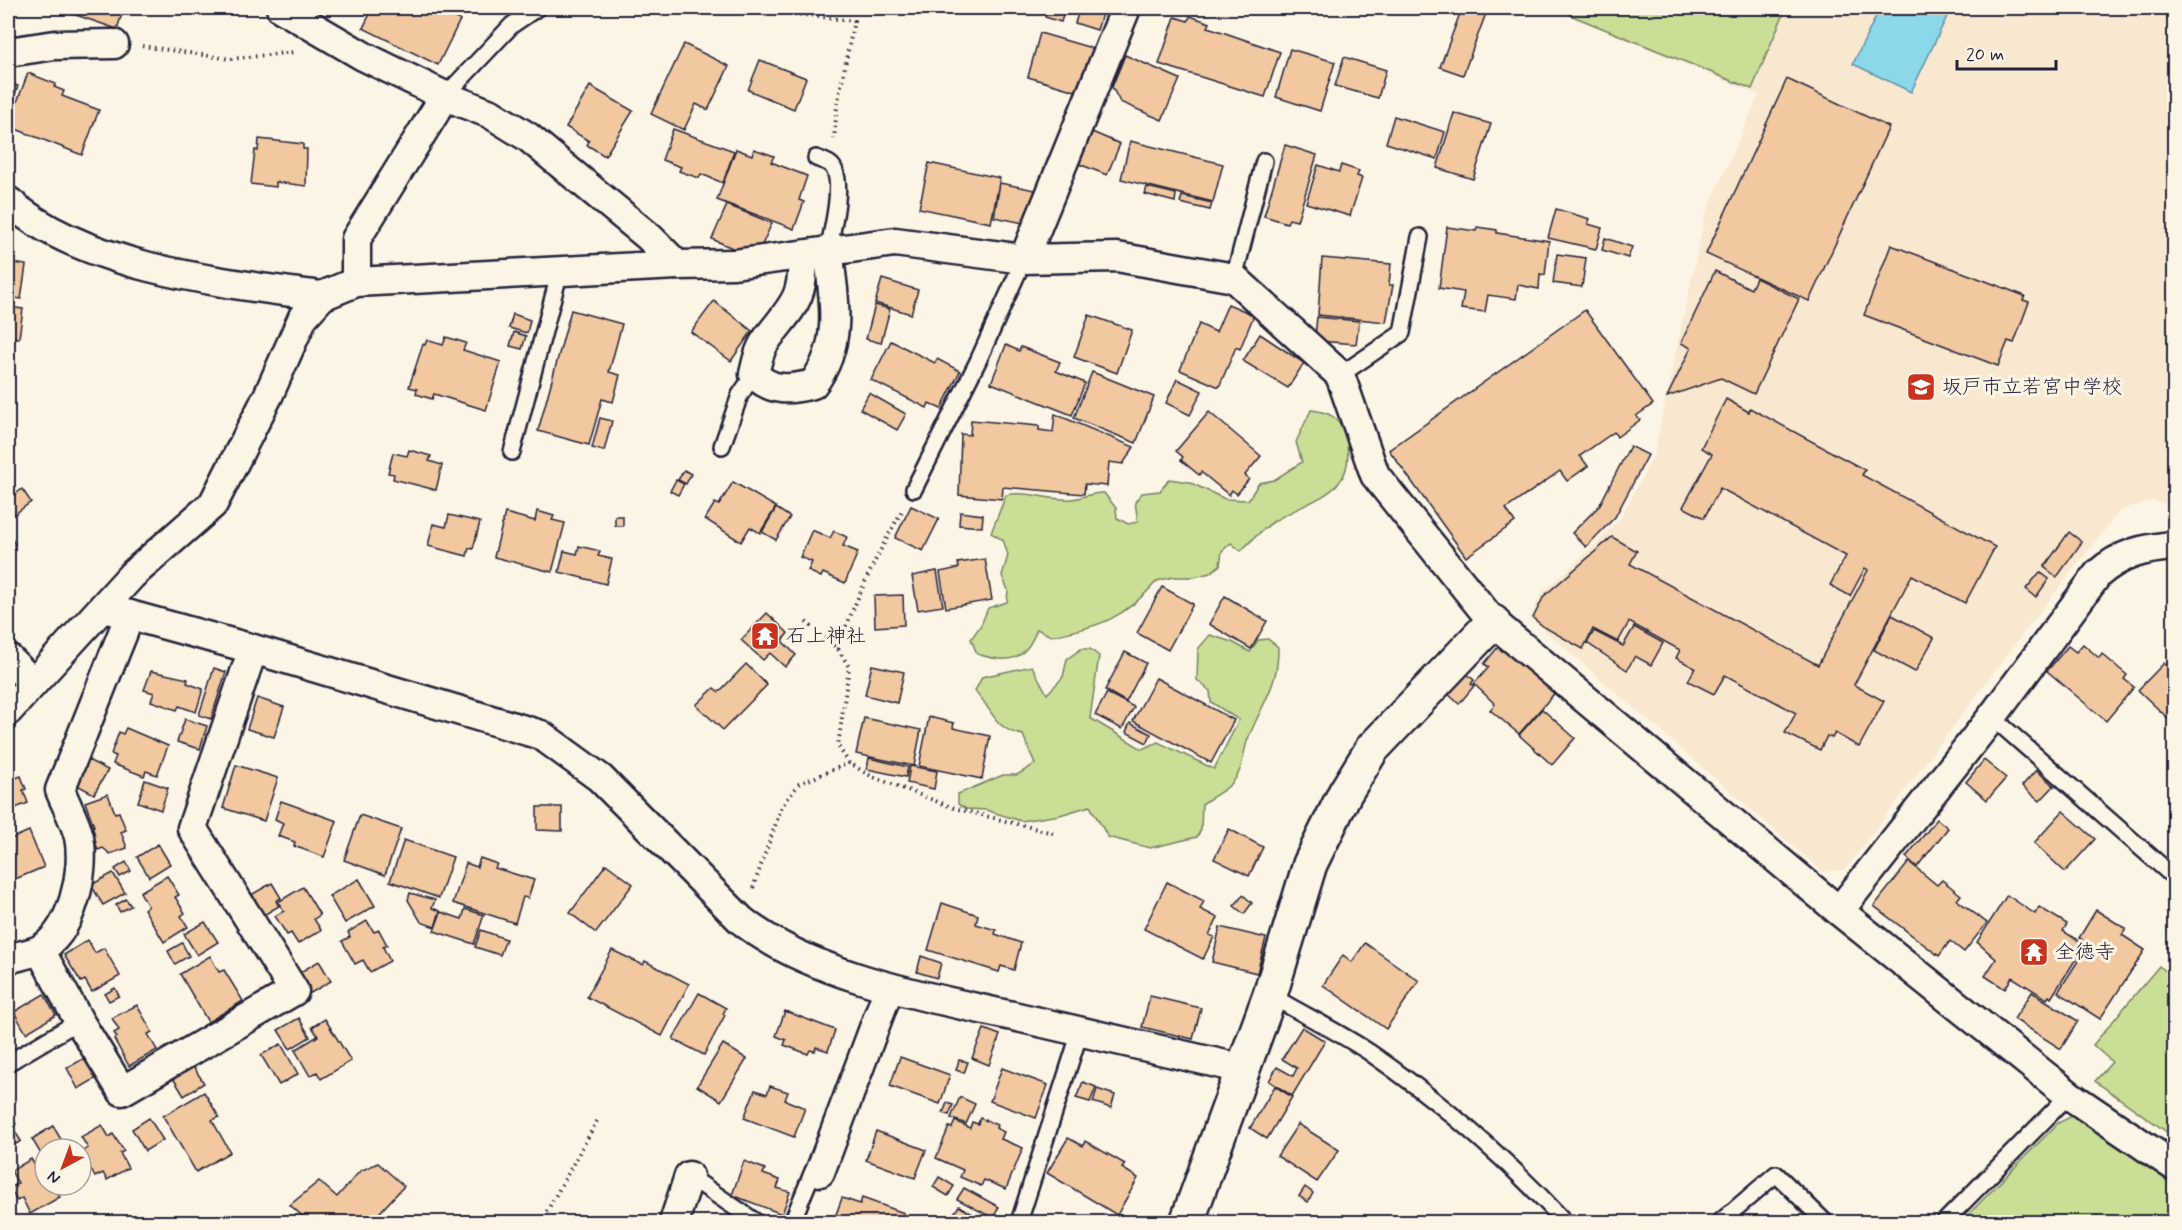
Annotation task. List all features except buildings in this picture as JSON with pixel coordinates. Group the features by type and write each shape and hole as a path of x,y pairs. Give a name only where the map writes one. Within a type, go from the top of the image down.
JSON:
{"street":[{"path":"281,8 333,38 445,96 491,114 528,137 649,237 677,265"},
{"path":"1023,259 1126,8"},
{"path":"8,52 55,45 114,44"},
{"path":"356,282 356,239 445,96"},
{"path":"8,201 30,220 74,242 127,260 207,281 322,297"},
{"path":"8,959 40,950 57,932 68,915 80,879 79,837 60,790 117,611 132,575 213,504 268,396 303,317 322,297 356,282 734,264 895,242 1023,259 1117,256 1234,278 1340,375 1375,475 1492,622 1839,911 2069,1095 2175,1166"},
{"path":"815,253 836,312 832,346 825,369 813,384 779,389 763,383 754,374 766,340 798,300 804,278 815,253"},
{"path":"1839,911 1992,717 2098,574 2111,562 2128,554 2175,546"},
{"path":"117,611 541,735 600,778 741,920 756,932 795,953 889,988 1243,1069"},
{"path":"8,711 33,683 117,611"},
{"path":"1187,1222 1270,995 1310,864 1345,793 1372,749 1492,622"},
{"path":"40,950 79,1021 122,1091 294,991 192,828 253,649"},
{"path":"8,658 33,683"},
{"path":"820,1172 889,988"},
{"path":"674,1222 689,1176"}],"lane":[{"path":"445,96 512,25 537,8"},
{"path":"815,253 837,201 836,173 831,165 816,158"},
{"path":"1234,278 1264,162"},
{"path":"1340,375 1402,333 1420,237"},
{"path":"914,489 978,361 1023,259"},
{"path":"512,452 560,271"},
{"path":"722,446 740,395 754,374"},
{"path":"1992,717 2175,877"},
{"path":"1270,995 1367,1051 1458,1118 1528,1183 1565,1222"},
{"path":"8,1063 79,1021"},
{"path":"1019,1222 1080,1032"},
{"path":"1944,1222 2069,1095"},
{"path":"792,1222 813,1171 820,1172"},
{"path":"1720,1222 1776,1174 1825,1222"},
{"path":"689,1176 756,1222"}],"path":[{"path":"746,8 854,21 837,106 831,165"},
{"path":"114,44 230,59 287,54 333,38"},
{"path":"838,649 854,604 881,546 914,489"},
{"path":"806,622 838,649 849,667 838,746 849,763 871,776 954,808 1057,834"},
{"path":"741,920 782,806 799,784 849,763"},
{"path":"541,1222 597,1121"}],"shaded area":[{"name":"坂戸市立若宮中学校","path":"1570,8 2174,8 2174,507 2153,501 2129,507 2118,513 2025,631 1845,870 1823,872 1530,618 1542,593 1598,542 1621,517 1654,455 1705,216 1759,95 1569,16"}],"green space":[{"path":"1571,8 1786,8 1752,89 1570,15"},
{"path":"1311,410 1333,416 1345,435 1348,454 1346,470 1331,491 1271,523 1241,551 1231,543 1222,551 1220,565 1210,573 1157,581 1122,613 1097,625 1051,636 1037,629 1027,648 1014,658 998,659 977,654 971,639 981,625 988,608 1007,602 1008,590 1002,576 1008,555 1003,540 991,533 1006,495 1022,494 1063,499 1104,493 1116,508 1117,518 1128,524 1138,522 1135,502 1142,493 1160,491 1169,479 1189,482 1225,499 1248,500 1259,483 1274,480 1302,462 1296,442"},
{"path":"1210,635 1232,642 1250,652 1258,640 1268,639 1278,647 1278,661 1268,695 1248,739 1239,773 1229,786 1202,804 1201,829 1197,837 1150,848 1108,837 1090,806 1060,815 1021,821 986,810 966,809 958,804 958,794 1003,775 1017,775 1035,764 1023,735 1000,724 975,691 982,677 1032,666 1047,694 1063,677 1067,659 1081,649 1090,649 1099,656 1090,718 1142,749 1158,742 1214,769 1239,720 1211,702 1210,691 1197,680 1198,649"},
{"path":"2159,966 2174,977 2174,1137 2095,1081 2112,1062 2093,1045"},
{"path":"2078,1113 2174,1182 2174,1222 1961,1222 2058,1123"}],"water":[{"path":"1880,8 1951,8 1911,92 1853,64"}],"place":[{"name":"坂戸市立若宮中学校","path":"1921,387"},
{"name":"石上神社","path":"765,636"},
{"name":"全徳寺","path":"2034,952"}]}
